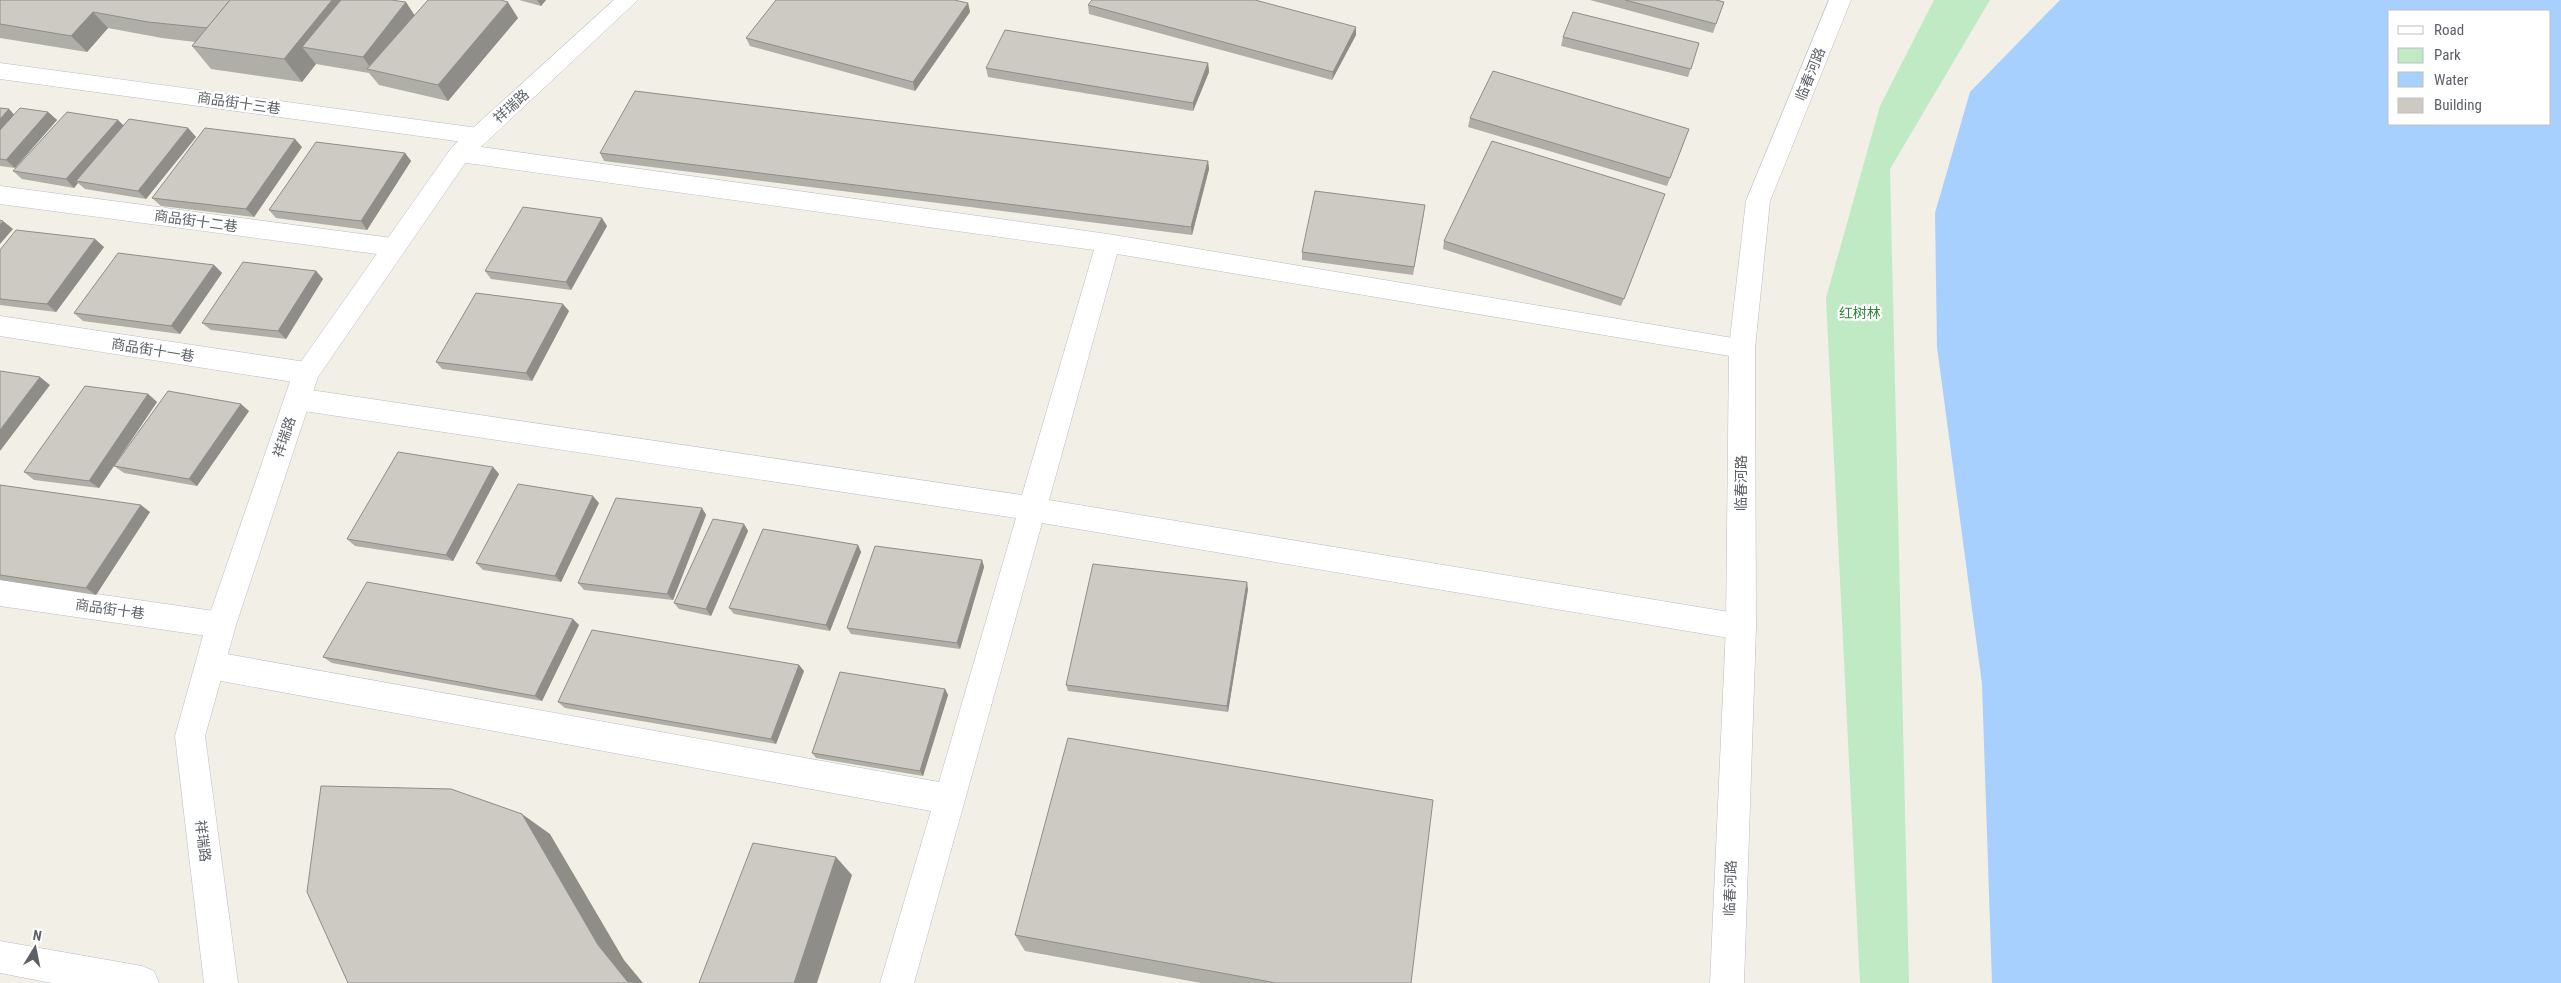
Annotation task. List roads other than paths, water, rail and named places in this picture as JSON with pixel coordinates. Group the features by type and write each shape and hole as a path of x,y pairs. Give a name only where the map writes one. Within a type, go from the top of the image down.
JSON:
{"street":[{"name":"祥瑞路","path":"221,983 190,736 221,625 306,373 392,247 469,144 627,0"},
{"name":"临春河路","path":"1727,983 1740,627 1742,348 1758,201 1840,0"},
{"name":"商品街十三巷","path":"0,71 1108,243 1742,348"},
{"name":"商品街十二巷","path":"0,195 392,247"},
{"path":"897,983 1108,243"},
{"name":"商品街十一巷","path":"0,326 306,373"},
{"path":"297,399 1033,509 1740,627"},
{"name":"商品街十巷","path":"0,593 221,625"},
{"path":"210,665 950,799"},
{"path":"0,957 142,983"}],"water":[{"path":"2060,0 2561,0 2561,983 1992,983 1982,684 1937,347 1935,213 1970,92"}],"park label":[{"name":"红树林","path":"1860,313"}]}
